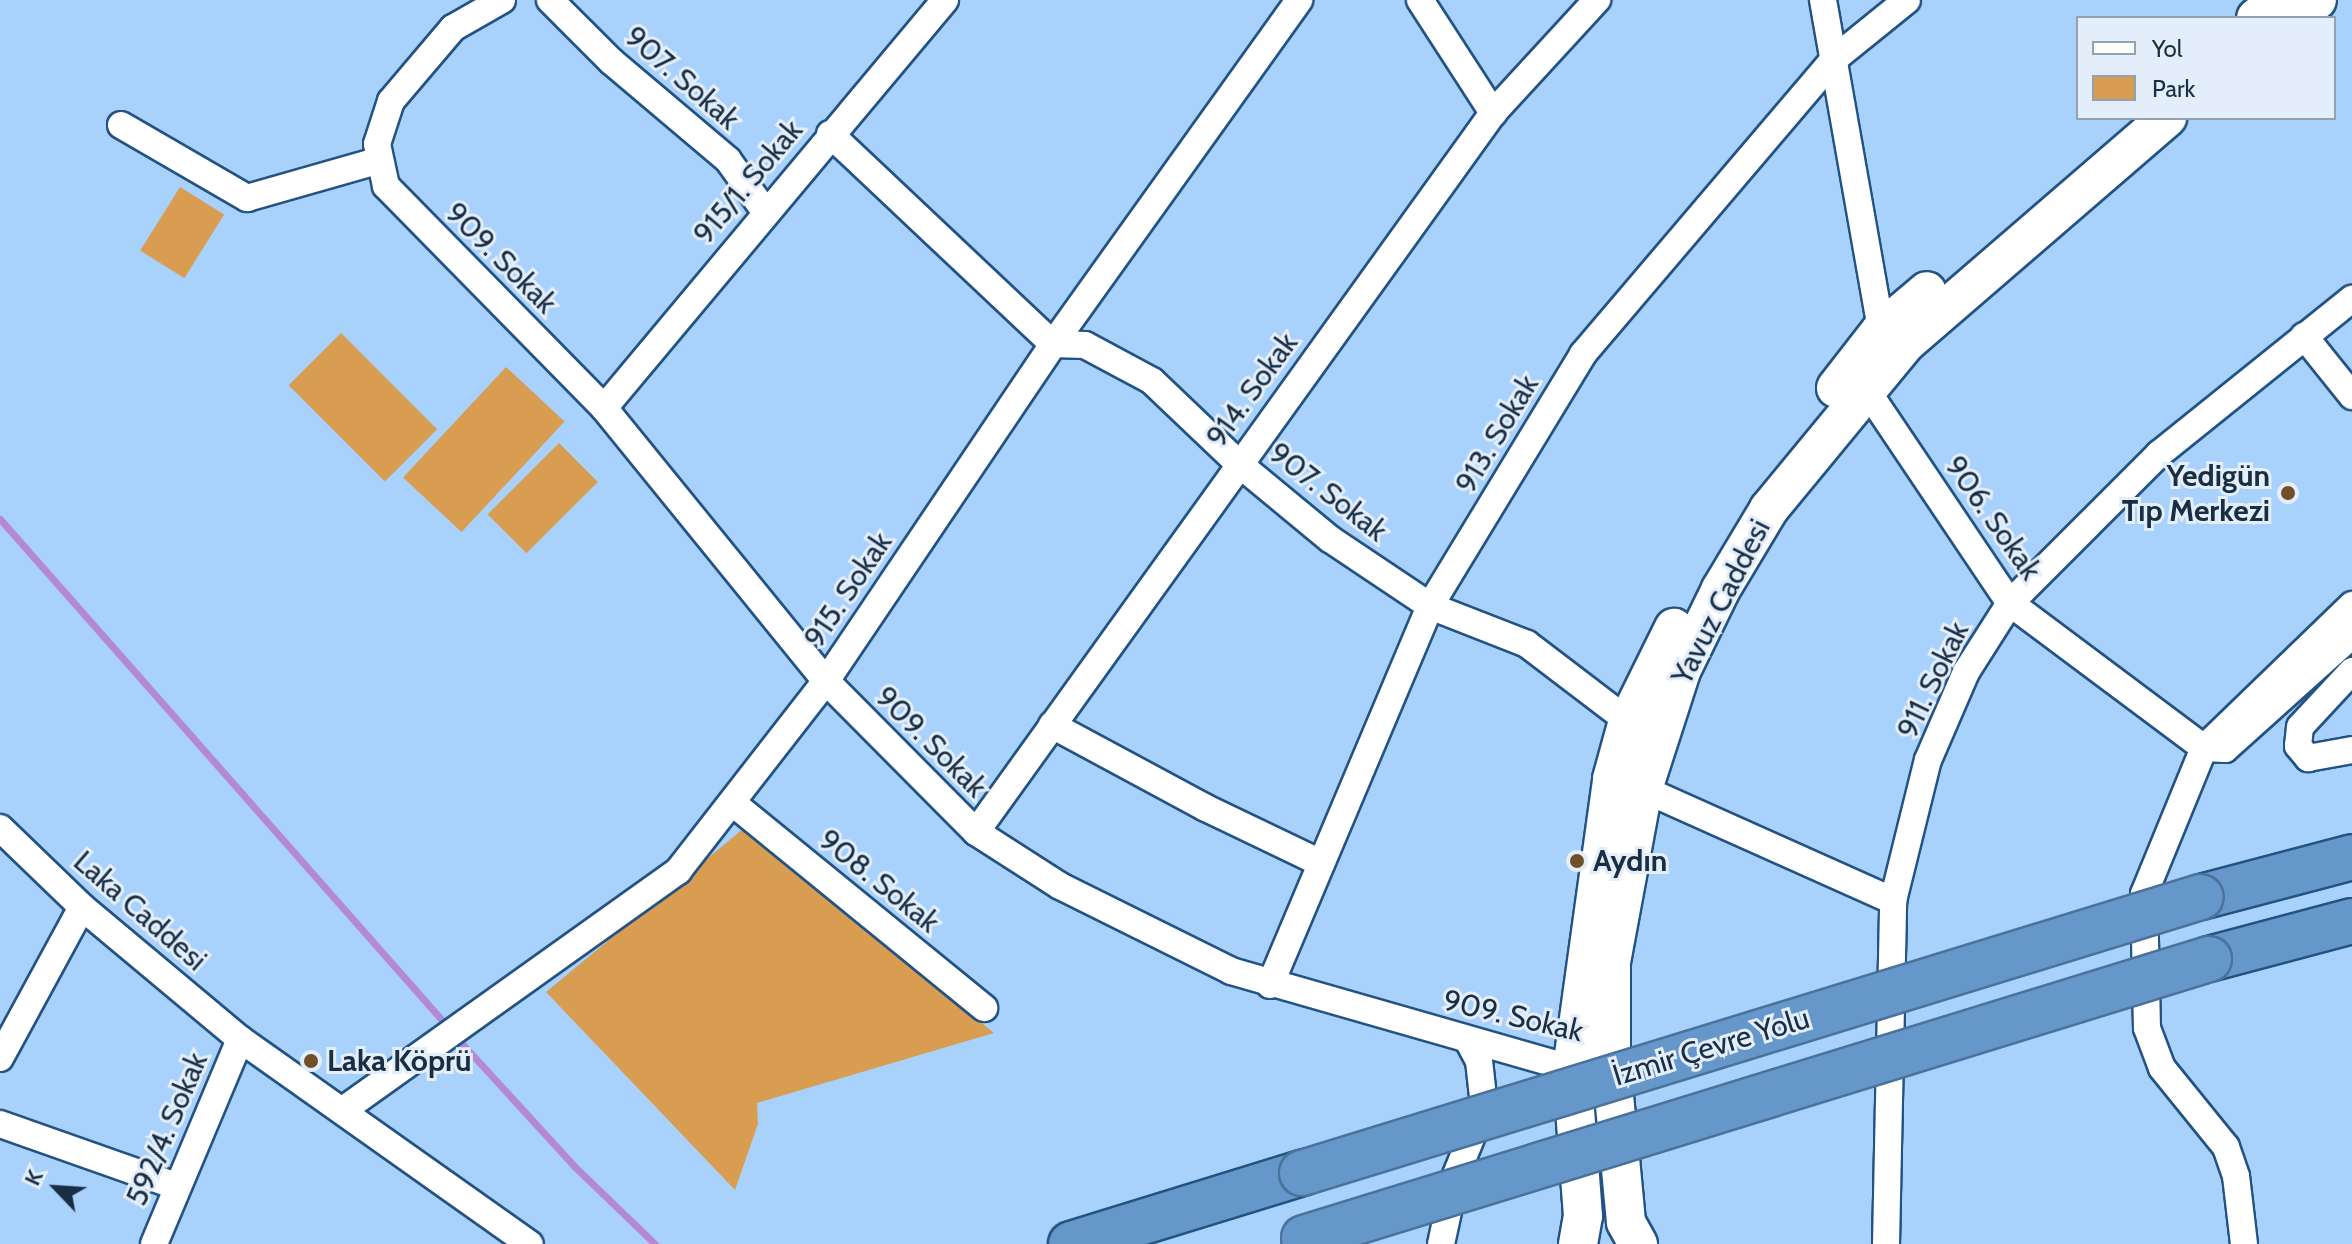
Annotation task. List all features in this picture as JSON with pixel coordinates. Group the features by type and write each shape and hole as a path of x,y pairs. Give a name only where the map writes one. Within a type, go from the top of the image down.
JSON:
{"highway":[{"name":"İzmir Çevre Yolu","path":"1071,1244 2201,897 2352,857"},
{"name":"İzmir Çevre Yolu","path":"1295,1241 2209,959 2352,921"}],"main road":[{"path":"2258,16 2278,0"},
{"path":"2297,16 2317,0"},
{"name":"Yavuz Caddesi","path":"1580,1244 1583,1216 1572,1069 1612,779 1628,721 1698,579 1740,512 1881,330 2134,120"},
{"name":"Yavuz Caddesi","path":"1638,1244 1626,1222 1611,1063 1611,962 1643,789 1681,671 1721,589 1769,509 1906,343 2165,120"},
{"path":"1580,1244 1606,1236 1630,1244"}],"street":[{"path":"121,125 247,198 377,161 382,120 405,78 453,28 502,0"},
{"name":"907. Sokak","path":"550,0 611,61 728,160 764,210"},
{"name":"915/1. Sokak","path":"604,408 764,210 945,0"},
{"name":"915. Sokak","path":"343,1110 406,1067 493,998 678,871 734,804 826,681 1053,344 1299,0"},
{"path":"1420,0 1493,113"},
{"name":"914. Sokak","path":"976,832 1238,463 1493,113 1597,0"},
{"path":"1823,0 1881,330"},
{"name":"913. Sokak","path":"1270,985 1430,606 1583,354 1833,60 1907,0"},
{"path":"830,134 1053,344"},
{"name":"909. Sokak","path":"377,161 386,186 604,408 826,681 976,832 1060,886 1270,985 1572,1069 1611,1063"},
{"name":"911. Sokak","path":"1886,1244 1893,901 1928,760 1966,672 2010,603 2159,454 2352,299"},
{"path":"2304,336 2352,396"},
{"name":"907. Sokak","path":"1053,344 1085,345 1152,381 1238,463 1330,539 1430,606 1527,644 1628,721"},
{"name":"906. Sokak","path":"1866,389 2010,603 2204,748"},
{"path":"2244,1244 2236,1176 2226,1147 2162,1068 2143,1000 2144,894 2204,748 2352,605"},
{"path":"2204,748 2225,749 2352,635"},
{"path":"2352,671 2300,727 2298,746 2308,758 2352,750"},
{"path":"1052,725 1204,807 1321,863"},
{"path":"1643,789 1893,901"},
{"name":"908. Sokak","path":"734,804 984,1008"},
{"name":"Laka Caddesi","path":"0,828 82,907 240,1039 530,1244"},
{"path":"0,1058 82,907"},
{"name":"592/4. Sokak","path":"154,1244 240,1039"},
{"path":"1441,1244 1456,1175 1484,1106 1479,1061 1468,1040"},
{"path":"0,1124 176,1186"}],"green space":[{"path":"180,187 224,215 184,278 140,251"},
{"path":"341,333 437,429 385,481 289,385"},
{"path":"506,367 565,422 462,532 403,477"},
{"path":"559,443 598,482 526,553 488,514"},
{"path":"743,829 994,1033 757,1103 758,1124 735,1190 546,992"}],"waterway":[{"path":"0,519 448,1027"},
{"path":"456,1037 574,1166 655,1244"}],"place":[{"name":"Yedigün Tıp Merkezi","path":"2288,493"},
{"name":"Aydın","path":"1577,861"},
{"name":"Laka Köprü","path":"311,1061"}]}
